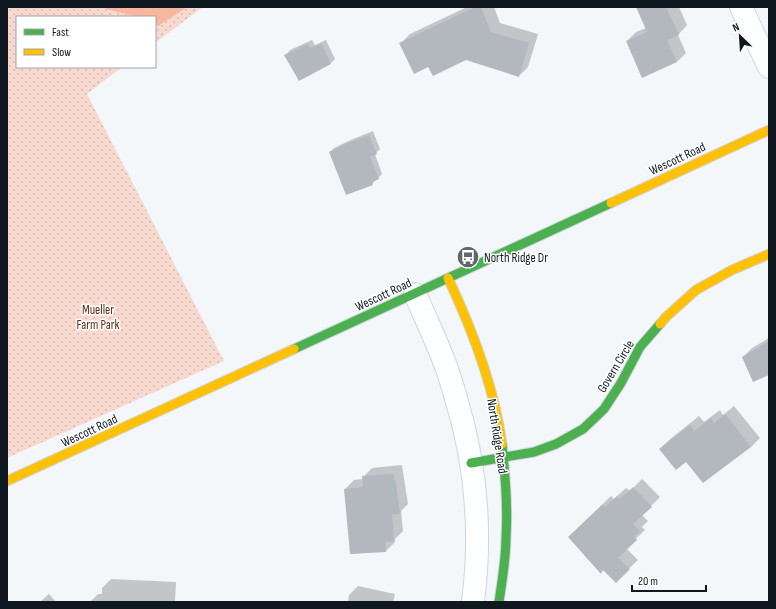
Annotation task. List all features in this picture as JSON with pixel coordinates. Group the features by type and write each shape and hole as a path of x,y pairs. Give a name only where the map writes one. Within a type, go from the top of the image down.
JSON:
{"street":[{"path":"740,7 769,67"},
{"name":"Wescott Road","path":"7,481 769,130"},
{"name":"Govern Circle","path":"471,463 534,452 556,444 583,429 604,409 640,347 666,316 696,290 732,270 769,254"},
{"name":"North Ridge Road","path":"448,278 476,342 488,378 497,416 504,458 507,509 504,580 500,602"},
{"path":"415,294 448,370 461,413 469,448 475,492 477,535 476,579 473,602"}],"green space":[{"name":"Mueller Farm Park","path":"7,7 203,7 156,42 156,16 16,16 16,68 121,68 87,94 224,361 7,458"}],"shaded area":[{"path":"101,7 187,7 158,26 156,24 156,16 141,16"}],"building":[{"path":"475,7 481,7 491,32 529,43 519,77 466,60 433,76 428,67 414,74 399,43"},
{"path":"636,7 666,7 679,35 667,40 677,62 642,78 626,41 647,32"},
{"path":"307,44 310,48 322,44 331,64 299,81 284,55"},
{"path":"369,135 377,154 370,157 379,179 372,182 373,185 346,195 329,152"},
{"path":"769,341 769,375 753,382 742,357"},
{"path":"725,414 751,447 703,483 686,462 676,470 659,449 690,425 694,431 711,418 714,423"},
{"path":"393,474 396,484 400,514 392,514 394,541 385,542 386,552 350,554 344,489 363,487 362,476"},
{"path":"633,487 652,507 633,524 640,531 634,536 637,540 618,558 630,569 616,583 602,569 601,574 568,537 602,505 605,507 617,496 620,499"}],"traffic: fast":[{"path":"294,349 611,203"},
{"path":"471,463 534,452 556,444 583,429 604,409 621,383 640,347 660,324"},
{"path":"499,602 505,562 507,525 502,444"}],"traffic: slow":[{"path":"611,203 769,130"},
{"path":"660,324 696,290 732,270 769,254"},
{"path":"448,278 466,318 488,380 494,401 502,444"},
{"path":"7,481 294,349"}],"place":[{"name":"North Ridge Dr","path":"468,257"}]}
